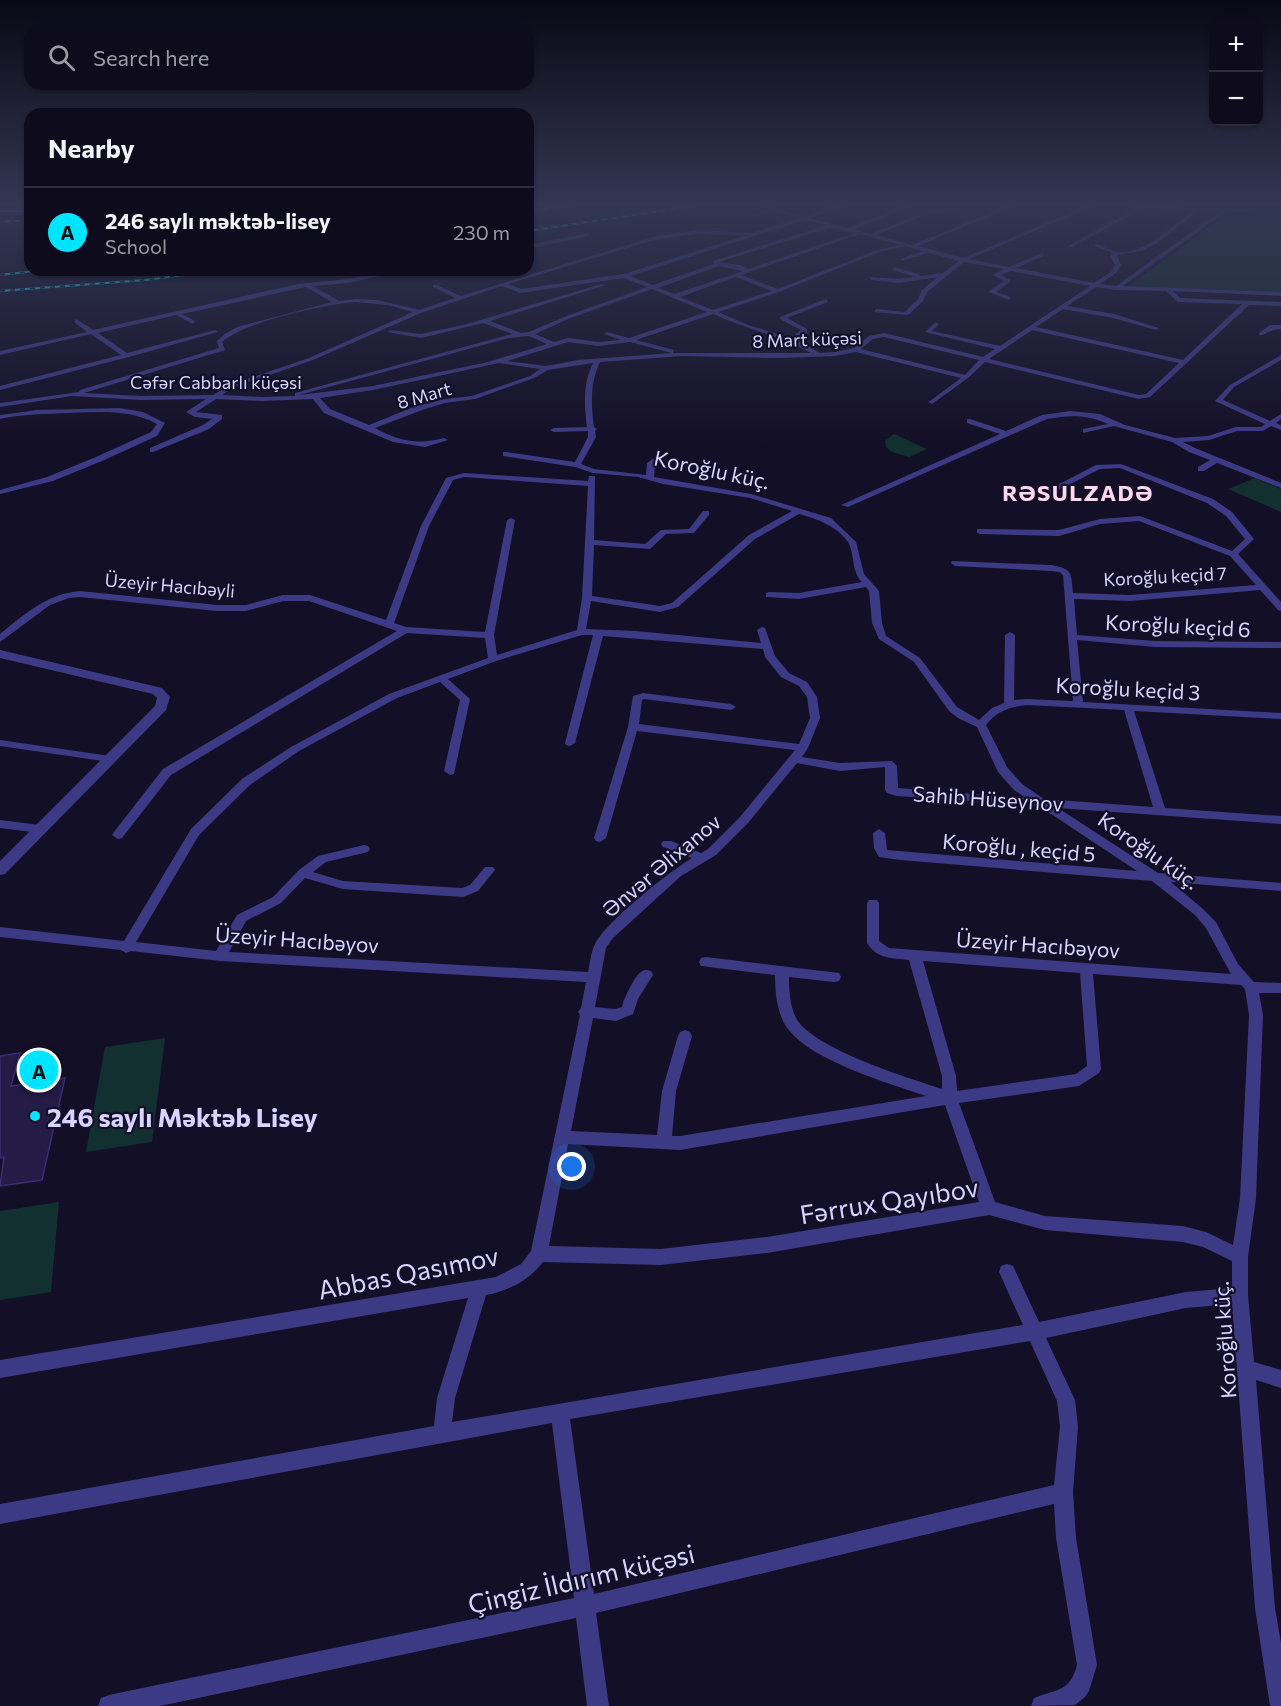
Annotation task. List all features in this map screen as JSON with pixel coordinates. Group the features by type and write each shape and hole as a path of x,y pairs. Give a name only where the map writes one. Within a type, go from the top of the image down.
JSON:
{"street":[{"path":"0,353 308,286 335,299 335,303"},
{"path":"435,286 460,298"},
{"path":"153,450 206,427 219,417 198,416 190,412 232,386 311,359 419,312 497,286"},
{"path":"506,286 520,291 562,286"},
{"path":"390,332 421,336 483,321 600,286"},
{"path":"651,286 746,326 792,340 819,355"},
{"path":"530,334 566,318 663,286"},
{"path":"676,296 708,286"},
{"path":"763,286 777,291"},
{"name":"8 Mart küçəsi","path":"553,344 568,340 598,344 626,341 791,286"},
{"path":"876,311 906,314 921,300 924,291 930,286"},
{"path":"1000,286 990,292 1009,298"},
{"path":"933,402 966,377 984,359 1096,286"},
{"path":"1101,286 1281,294"},
{"path":"1116,288 1119,286"},
{"path":"1168,290 1178,300 1281,304"},
{"path":"72,394 223,349 219,342 222,337 251,324 335,303 363,300 388,303 419,312"},
{"path":"792,340 805,332 804,329 782,318 826,301"},
{"path":"856,350 871,337 884,335 1138,397 1148,396 1247,303"},
{"path":"1062,307 1114,316 1156,328"},
{"path":"176,313 193,322"},
{"path":"76,321 127,356"},
{"path":"483,321 519,334"},
{"path":"936,324 928,332 1001,348"},
{"path":"1261,334 1270,327 1281,327"},
{"path":"1031,328 1184,362"},
{"path":"0,388 215,332"},
{"path":"282,399 319,386 519,334 530,334 553,344"},
{"name":"8 Mart küçəsi","path":"607,334 626,341 682,354"},
{"path":"501,361 553,344"},
{"name":"8 Mart küçəsi","path":"501,361 546,368 682,354 819,355 856,350 966,377"},
{"path":"1281,357 1232,386 1220,401 1281,428"},
{"name":"Cəfər Cabbarlı küçəsi","path":"0,405 20,400 72,394 141,398 282,399 315,397 373,388 501,361"},
{"path":"577,465 592,437 593,429 588,407 591,374 597,361"},
{"name":"8 Mart","path":"369,428 419,408 445,401 472,398 531,377 546,368"},
{"path":"319,386 328,394"},
{"path":"315,397 327,411 369,428 384,437 413,445 431,445 444,440"},
{"path":"0,398 20,400 22,411"},
{"path":"0,417 22,411 132,411 161,423 154,434 99,459 50,479 0,492"},
{"path":"845,505 1054,414 1088,414 1115,424 1175,440 1216,460 1281,486"},
{"path":"1175,440 1209,438 1236,429 1263,429 1281,416"},
{"path":"970,421 1007,434"},
{"path":"1086,431 1115,424"},
{"path":"554,430 593,429"},
{"name":"Koroğlu küç.","path":"506,454 577,465 593,471 650,478 751,496 828,520 852,542 860,575 874,591 877,623 882,637 917,660 953,709 981,725 1002,769 1018,788 1157,878 1211,925 1225,956 1247,983 1256,1015 1248,1198 1240,1257 1240,1295 1265,1608 1281,1706"},
{"path":"650,478 651,463 657,458"},
{"path":"1201,469 1216,460"},
{"path":"1040,496 1098,467 1121,466 1210,501 1229,514 1250,539 1233,554"},
{"path":"580,632 587,598 593,471"},
{"path":"389,625 425,526 450,478 464,476 591,484"},
{"path":"587,598 660,609 675,605 752,537 798,511"},
{"path":"590,542 647,548 664,532 691,531 706,513"},
{"path":"980,531 1059,533 1100,522 1140,518 1233,554 1281,608"},
{"path":"493,659 489,635 511,520"},
{"path":"955,563 1063,570 1067,574 1078,705"},
{"path":"769,596 799,596 868,585"},
{"name":"Koroğlu keçid 7","path":"1069,596 1130,598 1263,587"},
{"name":"Üzeyir Hacıbəyli","path":"0,639 50,600 63,594 217,608 246,608 283,597 310,598 405,630 489,635"},
{"path":"118,836 167,772 405,630"},
{"name":"Ənvər Əlixanov","path":"592,977 596,957 608,935 677,873 712,852 744,820 803,748 815,718 812,697 803,684 786,675 770,657 762,630"},
{"path":"126,948 195,832 246,782 295,748 393,696 493,659 580,632 766,646"},
{"path":"570,743 599,632"},
{"path":"981,725 986,717 1008,703 1010,634"},
{"name":"Koroğlu keçid 6","path":"1072,637 1155,644 1266,647 1281,645"},
{"path":"0,654 157,691 164,697 161,707 0,870"},
{"path":"441,678 465,699 450,771"},
{"path":"600,838 633,727 639,697 730,707"},
{"name":"Koroğlu keçid 3","path":"1008,703 1281,716"},
{"path":"1128,707 1160,811"},
{"path":"633,727 803,748"},
{"path":"0,743 110,759"},
{"name":"Sahib Hüseynov","path":"794,759 840,767 888,763 891,766 891,790 897,792 1281,820"},
{"path":"0,824 40,830"},
{"name":"Koroğlu , keçid 5","path":"879,833 880,848 883,854 1157,878 1281,886"},
{"path":"667,844 703,858"},
{"path":"220,956 241,918 277,900 303,873 322,859 364,849"},
{"path":"303,873 343,885 463,893 474,888 489,870"},
{"name":"Üzeyir Hacıbəyov","path":"873,903 873,943 881,951 915,956 1247,983 1281,988"},
{"name":"Üzeyir Hacıbəyov","path":"0,932 126,948 220,956 592,977"},
{"path":"915,956 949,1076 950,1098 989,1208"},
{"path":"706,962 834,977"},
{"path":"561,1137 680,1143 740,1135 950,1098 1079,1080 1094,1069 1086,969"},
{"path":"782,972 781,987 793,1025 821,1048 950,1098"},
{"path":"585,1012 616,1015 628,1010 632,998 646,975"},
{"path":"539,1254 592,977"},
{"path":"664,1143 669,1091 685,1036"},
{"name":"Fərrux Qayıbov","path":"539,1254 661,1257 767,1245 989,1208 1045,1223 1182,1234 1206,1240 1240,1257"},
{"name":"Abbas Qasımov","path":"0,1369 480,1288 514,1278 527,1270 539,1254"},
{"path":"1007,1272 1066,1400 1069,1427 1063,1492 1066,1538 1087,1665 1084,1683 1074,1696 1051,1705"},
{"path":"442,1433 447,1398 480,1288"},
{"path":"0,1514 560,1412 1035,1332 1186,1300 1240,1295"},
{"path":"1246,1368 1281,1379"},
{"path":"560,1412 598,1706"},
{"name":"Çingiz İldırım küçəsi","path":"108,1706 585,1606 1063,1492"}],"green space":[{"path":"1281,286 1281,292 1127,287"},
{"path":"894,434 927,449 909,457 892,452 886,447 885,441"},
{"path":"1255,478 1281,489 1281,512 1228,489"},
{"path":"165,1038 152,1142 86,1152 105,1047"},
{"path":"59,1202 51,1292 0,1300 0,1211"}],"building":[{"name":"246 saylı Məktəb Lisey","path":"20,1053 11,1086 65,1078 42,1180 0,1186 4,1157 0,1158 0,1056"}],"railway":[{"path":"0,291 71,286"}],"place":[{"name":"246 saylı məktəb-lisey","path":"39,1070"},
{"name":"246 saylı Məktəb Lisey","path":"35,1116"}],"district":[{"name":"RƏSULZADƏ","path":"1078,492"}]}
